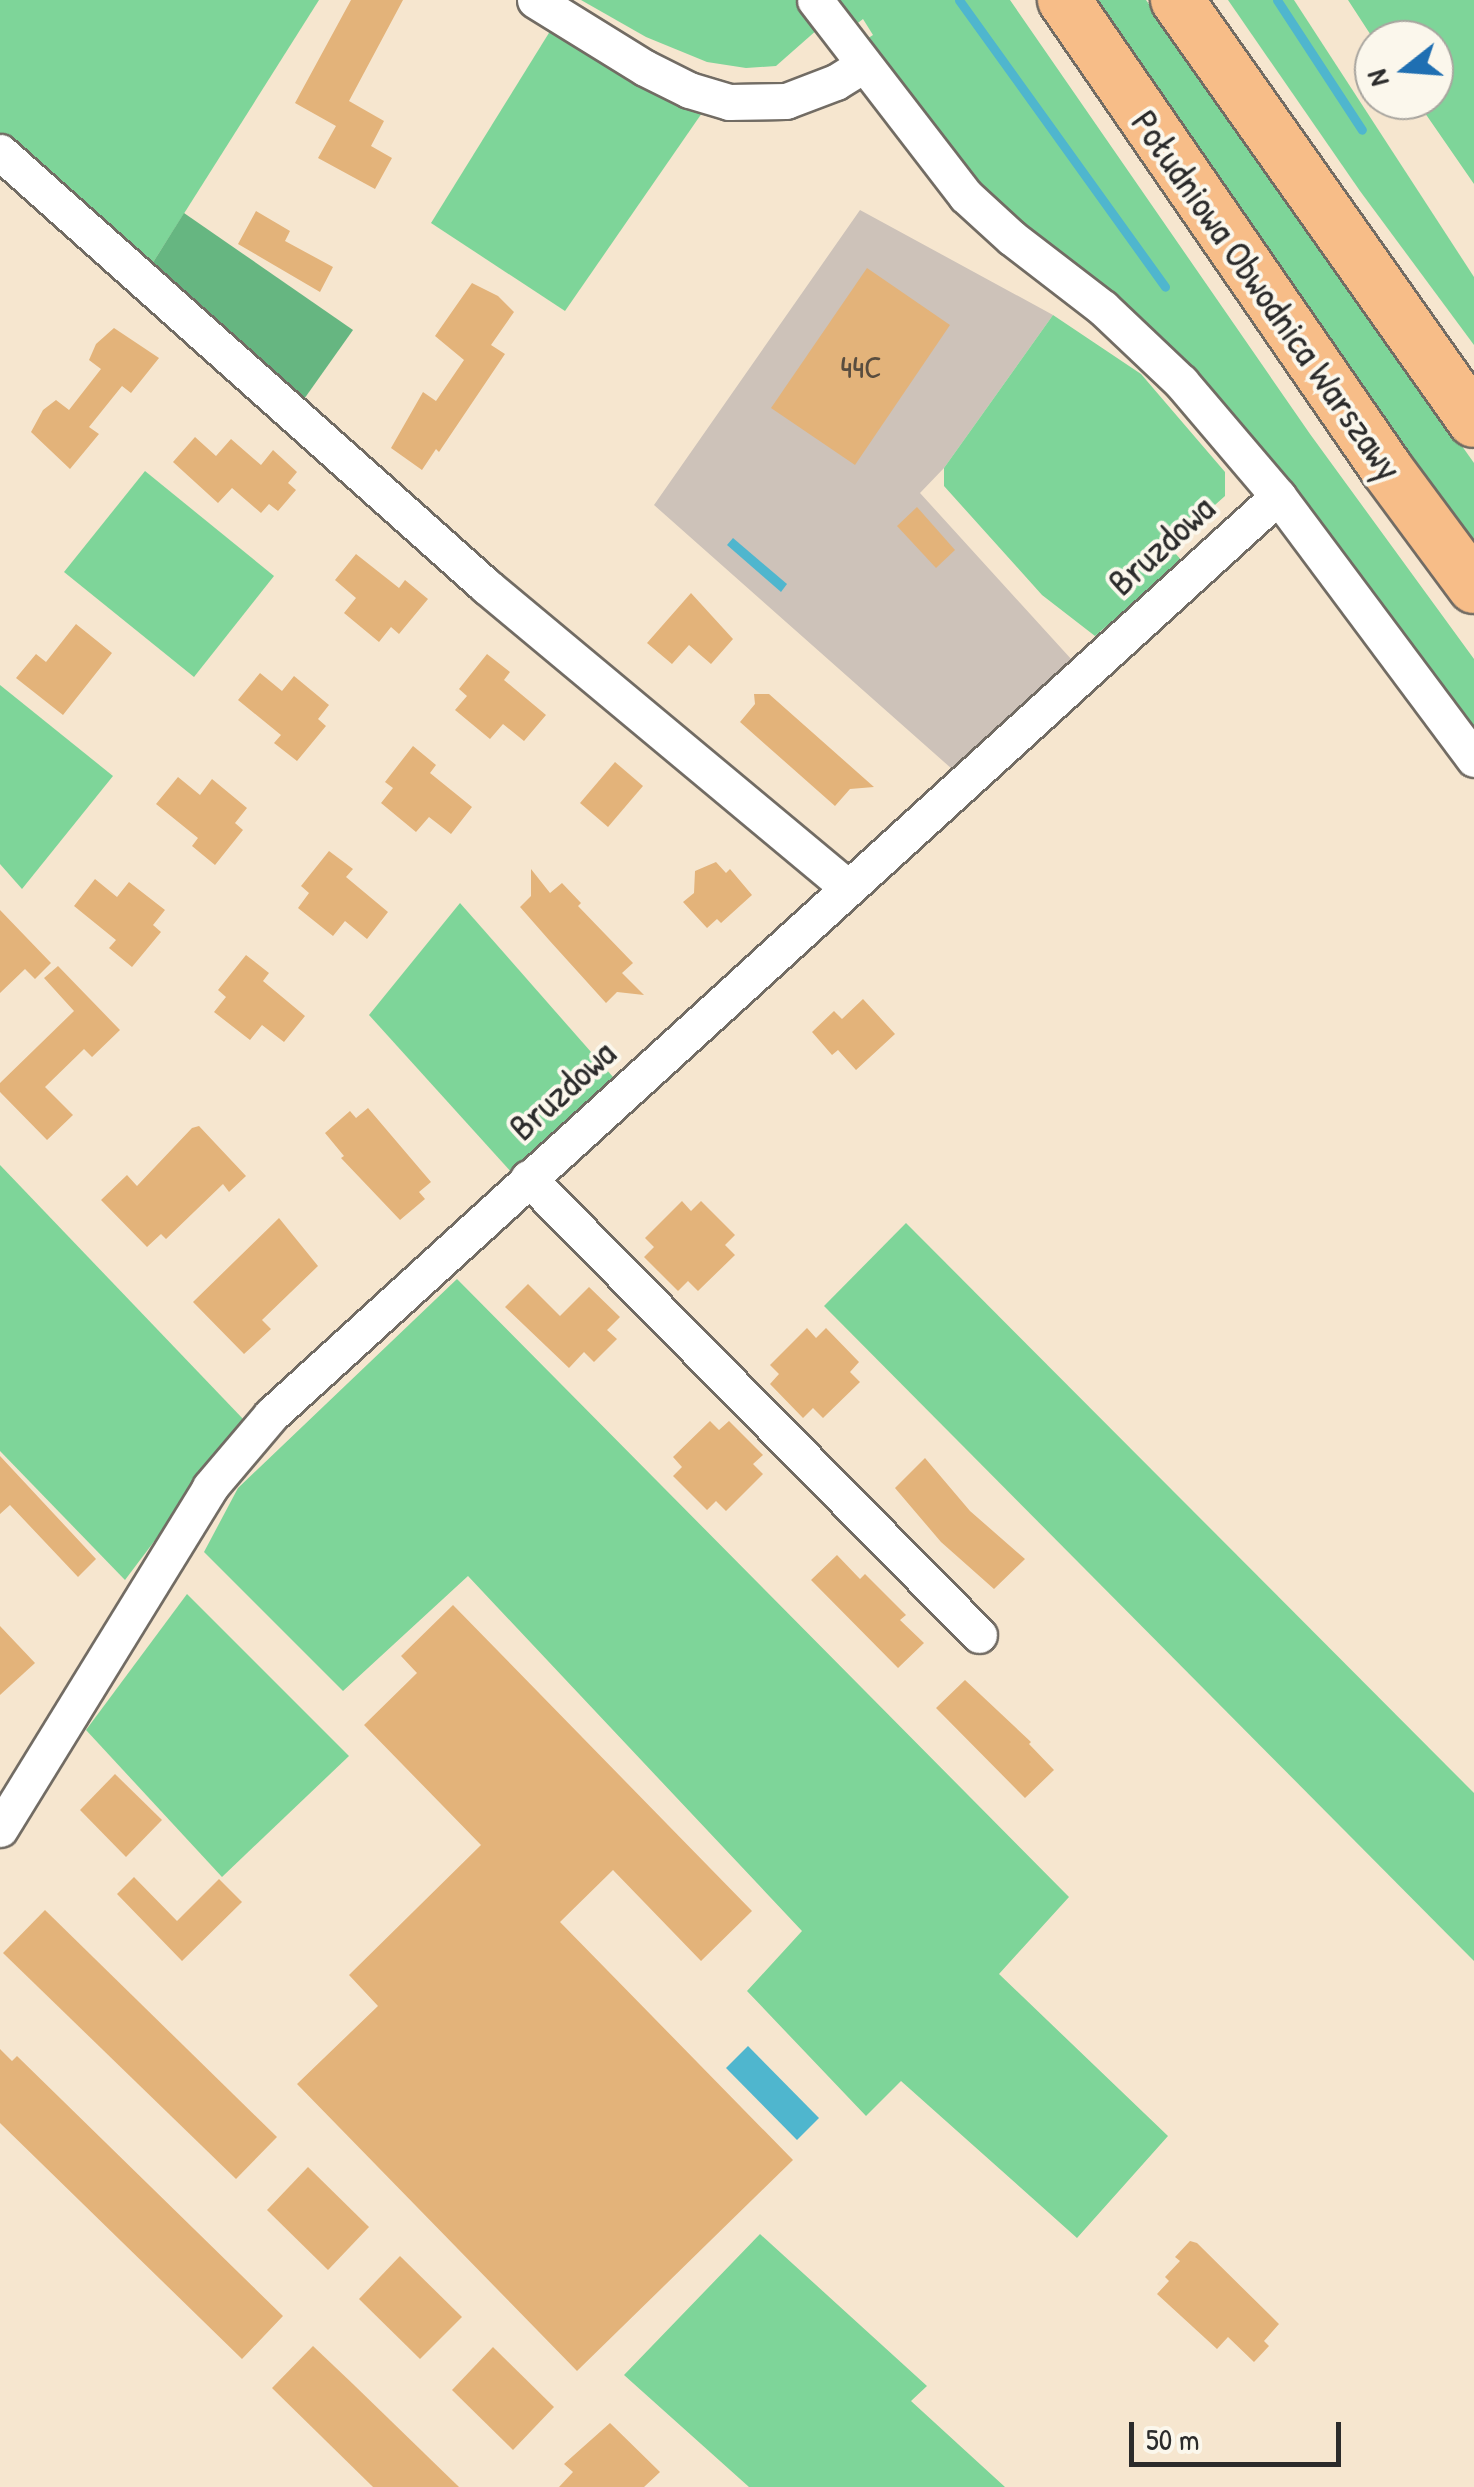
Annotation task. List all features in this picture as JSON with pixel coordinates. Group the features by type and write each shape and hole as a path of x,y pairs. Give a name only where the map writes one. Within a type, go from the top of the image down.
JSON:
{"highway":[{"name":"Południowa Obwodnica Warszawy","path":"1064,0 1386,468 1474,588"},
{"path":"1177,0 1474,422"}],"street":[{"path":"535,0 645,68 689,90 729,102 786,101 836,82 863,65"},
{"path":"814,0 966,196 1143,343 1278,496 1474,759"},
{"path":"0,152 486,586 848,888"},
{"name":"Bruzdowa","path":"0,1829 210,1487 240,1447 528,1178 1278,496"},
{"path":"528,1178 979,1635"}],"shaded area":[{"path":"860,210 1053,315 944,468 920,493 1072,660 952,769 654,505"}],"green space":[{"path":"0,0 319,0 147,272 0,139"},
{"path":"581,0 796,0 818,29 776,66 746,68 707,62 646,37"},
{"path":"830,0 1010,0 1310,434 1474,659 1474,740 1301,507 987,200 862,42 873,35 863,19 850,29"},
{"path":"1097,0 1146,0 1474,463 1474,546 1353,378"},
{"path":"1228,0 1294,0 1354,92 1354,120 1372,120 1474,277 1474,345 1360,191"},
{"path":"1348,0 1474,0 1474,184 1430,120 1454,120 1454,20 1361,20"},
{"path":"552,28 702,113 565,311 431,223"},
{"path":"184,213 353,330 297,409 147,272"},
{"path":"1053,315 1141,374 1225,472 1225,496 1169,546 1182,561 1095,636 1042,595 944,486 944,468"},
{"path":"145,471 274,576 194,677 64,572"},
{"path":"0,685 113,776 22,889 0,864"},
{"path":"460,903 613,1077 512,1173 369,1015"},
{"path":"0,1165 245,1421 125,1580 0,1451"},
{"path":"906,1223 1474,1793 1474,1961 824,1306"},
{"path":"457,1279 1069,1897 999,1974 1168,2136 1077,2238 901,2081 866,2116 747,1991 802,1931 468,1576 343,1691 204,1552 238,1488"},
{"path":"187,1594 349,1756 222,1877 86,1730"},
{"path":"760,2234 927,2386 911,2401 1005,2487 749,2487 624,2375"}],"water":[{"path":"733,538 787,584 781,592 727,545"},
{"path":"748,2046 819,2118 797,2140 726,2068"}],"building":[{"path":"351,0 403,0 349,101 384,121 371,146 392,158 375,189 318,158 336,126 295,103"},
{"path":"256,211 290,231 285,241 333,267 320,292 238,244"},
{"path":"867,268 950,325 855,465 771,408"},
{"path":"472,283 498,296 514,312 491,345 505,354 439,452 436,449 422,470 391,448 423,392 436,401 464,360 435,336"},
{"path":"114,328 159,358 131,393 122,386 89,427 99,434 70,469 31,432 43,410 56,400 69,410 101,369 89,360 96,344"},
{"path":"195,437 216,456 231,439 261,465 273,450 297,472 288,483 296,490 278,511 269,504 261,513 232,488 218,503 173,462"},
{"path":"917,507 955,550 936,568 897,526"},
{"path":"356,554 399,588 405,580 428,599 399,634 391,627 379,642 344,613 356,598 335,580"},
{"path":"691,593 733,639 711,664 689,645 672,664 647,643"},
{"path":"76,624 112,653 63,715 16,678 36,654 46,662"},
{"path":"487,654 510,672 504,680 546,715 524,741 503,724 490,739 455,710 467,696 459,689"},
{"path":"260,673 282,691 294,676 329,705 318,719 326,726 297,761 274,743 281,735 238,700"},
{"path":"754,694 769,694 874,787 850,789 835,806 740,722 755,704"},
{"path":"413,746 436,765 430,773 472,807 451,834 429,817 416,832 381,803 393,788 385,782"},
{"path":"615,762 643,786 608,827 580,803"},
{"path":"178,777 200,795 212,779 247,808 235,823 243,830 215,865 192,846 198,838 156,804"},
{"path":"329,851 353,869 346,877 388,912 367,939 345,921 333,936 298,908 309,893 301,886"},
{"path":"716,862 726,873 730,869 752,895 721,923 717,919 707,928 683,902 694,893 695,871"},
{"path":"531,869 550,893 562,883 581,903 578,906 633,963 622,973 644,995 617,992 606,1003 549,940 520,907 531,896"},
{"path":"95,879 117,897 129,882 165,910 153,925 161,932 132,967 109,948 116,940 74,906"},
{"path":"0,910 51,963 35,979 25,969 0,993"},
{"path":"246,955 269,973 263,981 305,1016 284,1042 262,1025 250,1040 214,1012 226,997 218,990"},
{"path":"58,966 120,1030 92,1057 84,1049 45,1087 73,1115 47,1140 0,1092 0,1083 74,1011 44,978"},
{"path":"863,999 895,1034 856,1070 838,1050 832,1055 812,1032 834,1011 842,1019"},
{"path":"368,1108 431,1182 419,1192 425,1199 400,1220 341,1158 344,1156 325,1133 350,1111 356,1118"},
{"path":"199,1126 246,1176 229,1192 223,1184 166,1239 161,1234 147,1247 101,1200 127,1175 137,1186 192,1128"},
{"path":"682,1201 691,1211 701,1201 735,1235 725,1245 735,1255 698,1291 688,1281 678,1291 644,1257 654,1247 645,1238"},
{"path":"279,1218 318,1266 262,1320 271,1329 244,1354 193,1302"},
{"path":"528,1284 560,1316 589,1287 620,1317 607,1330 617,1339 594,1362 584,1352 569,1368 505,1307"},
{"path":"807,1328 816,1338 826,1328 859,1362 850,1372 860,1382 823,1418 813,1408 803,1418 770,1384 779,1374 770,1365"},
{"path":"710,1421 719,1430 729,1421 763,1455 753,1464 763,1474 726,1511 716,1501 707,1510 673,1476 682,1467 673,1457"},
{"path":"0,1456 96,1559 78,1577 10,1505 0,1514"},
{"path":"925,1458 970,1511 1025,1559 994,1589 941,1542 895,1488"},
{"path":"837,1555 860,1579 865,1574 906,1615 900,1620 924,1643 898,1668 811,1580"},
{"path":"453,1605 752,1911 701,1961 613,1870 560,1922 793,2160 577,2371 297,2084 378,2006 349,1975 481,1845 364,1725 417,1673 401,1656"},
{"path":"0,1626 35,1663 0,1695"},
{"path":"965,1680 1031,1742 1054,1770 1025,1798 936,1708"},
{"path":"115,1774 162,1820 126,1857 80,1810"},
{"path":"134,1877 177,1921 219,1879 242,1902 182,1961 117,1894"},
{"path":"45,1910 277,2137 236,2179 3,1953"},
{"path":"0,2049 12,2061 17,2056 283,2316 242,2359 0,2123"},
{"path":"308,2167 369,2227 328,2270 267,2210"},
{"path":"1190,2241 1197,2243 1279,2324 1264,2341 1269,2346 1254,2362 1228,2337 1217,2349 1157,2294 1169,2281 1165,2277 1180,2261 1175,2257"},
{"path":"400,2256 462,2317 420,2359 359,2299"},
{"path":"313,2346 459,2487 373,2487 272,2388"},
{"path":"493,2347 554,2407 513,2450 452,2390"},
{"path":"610,2423 660,2472 644,2487 559,2487 573,2472 564,2464"}],"waterway":[{"path":"959,0 1165,287"},
{"path":"1277,0 1362,130"}]}
